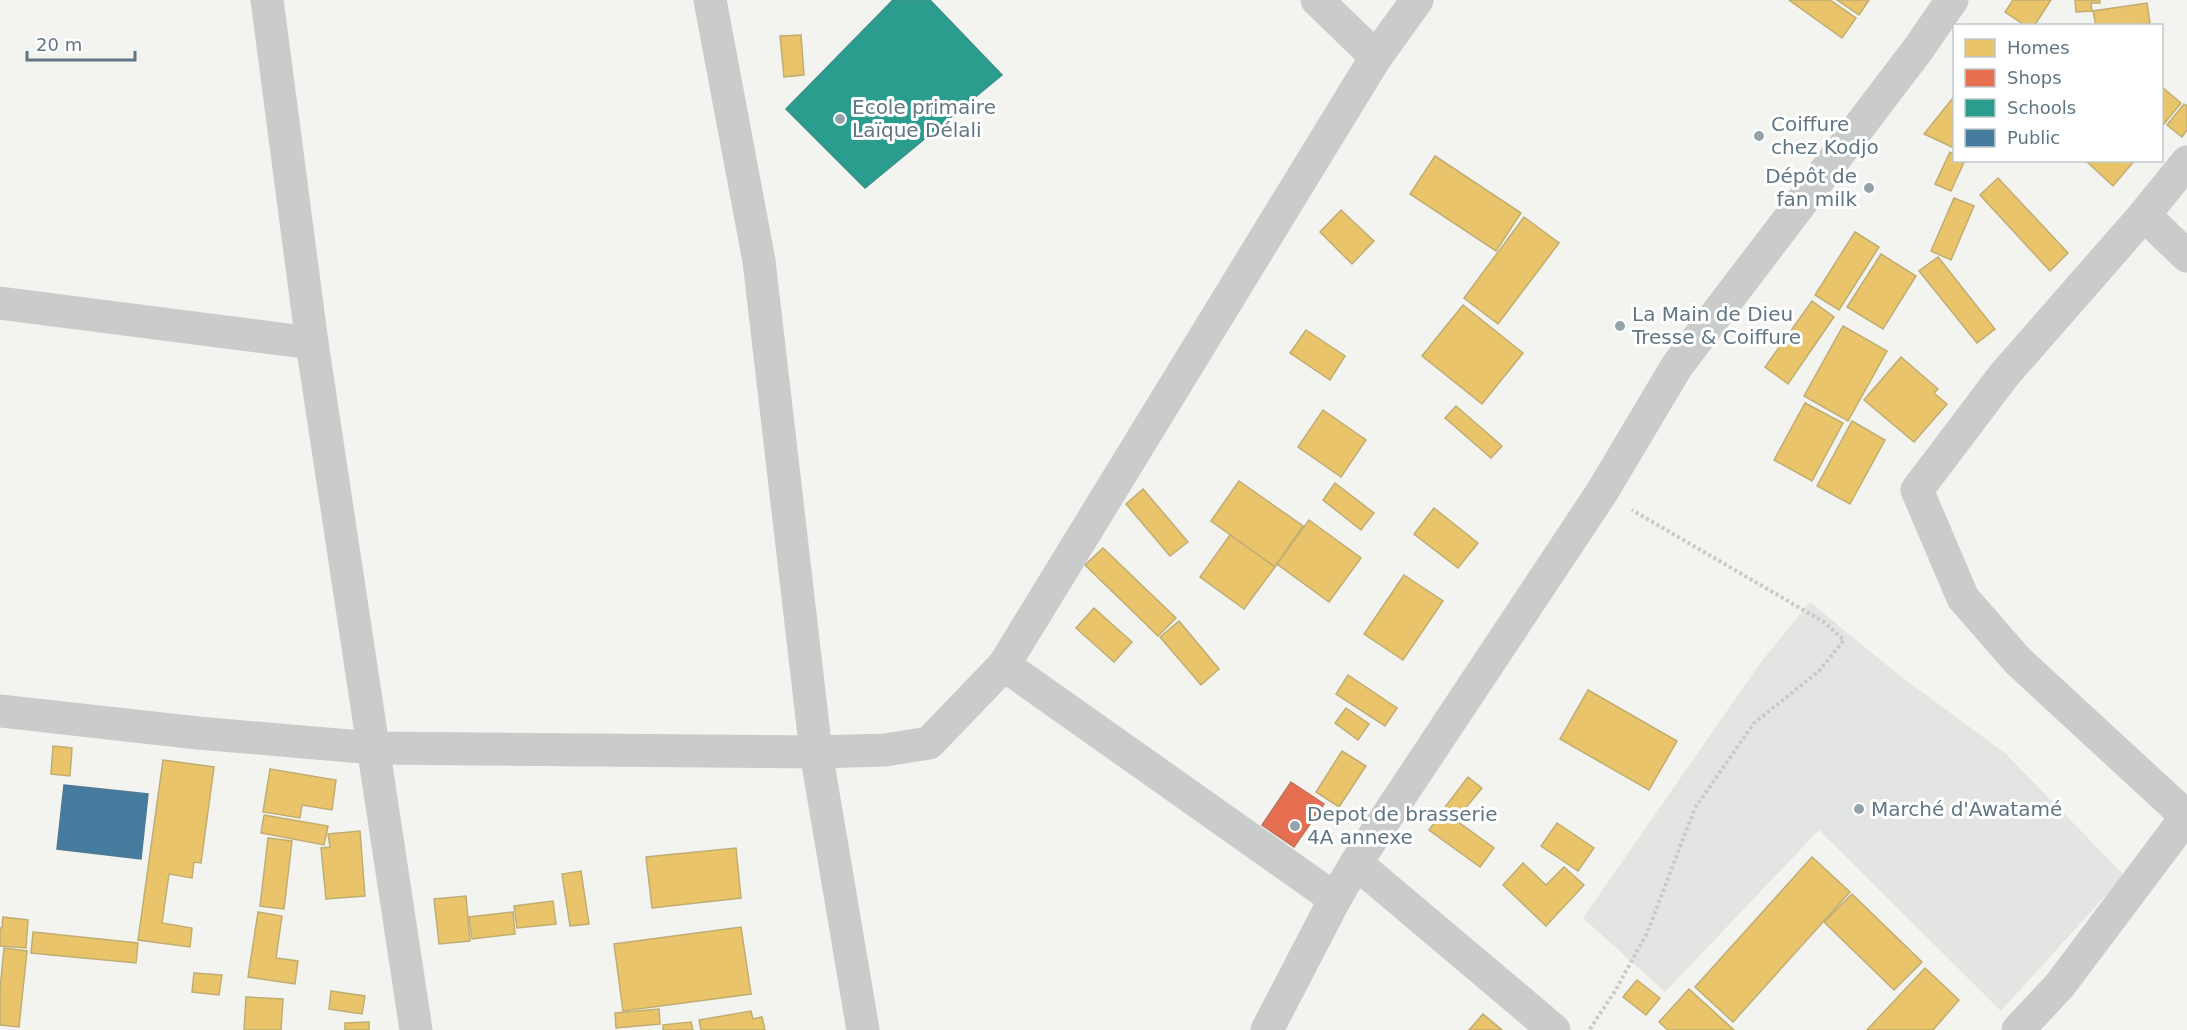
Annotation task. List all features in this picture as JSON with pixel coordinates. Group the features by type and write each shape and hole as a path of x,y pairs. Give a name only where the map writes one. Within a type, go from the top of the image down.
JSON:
{"street":[{"path":"267,0 312,343 416,1030"},
{"path":"710,0 759,261 816,752 863,1030"},
{"path":"1317,0 1376,57"},
{"path":"0,711 198,733 373,748 816,752 885,750 929,743 1004,665 1376,57 1417,0"},
{"path":"1267,1030 1356,863 1602,492 1677,366 1920,48 1952,0"},
{"path":"2018,1030 2060,985 2187,817 2018,661 1963,598 1917,490 2004,375 2187,162"},
{"path":"2144,214 2187,256"},
{"path":"0,303 312,343"},
{"path":"1004,665 1335,899"},
{"path":"1356,863 1554,1030"}],"path":[{"path":"1589,1030 1615,991 1647,933 1695,808 1754,723 1819,671 1844,640 1824,622 1602,492"}],"shaded area":[{"name":"Marché d'Awatamé","path":"1810,602 1895,672 2006,754 2124,875 2001,1011 1819,830 1665,992 1583,918 1761,662"}],"building: Homes":[{"path":"1789,0 1830,0 1856,18 1842,38"},
{"path":"1837,0 1869,0 1859,15"},
{"path":"2013,0 2051,0 2035,24 2023,24 2005,12"},
{"path":"2075,0 2100,0 2100,3 2091,3 2092,11 2076,12"},
{"path":"2147,3 2150,23 2096,24 2093,11"},
{"path":"801,35 804,75 784,77 780,36"},
{"path":"2163,88 2181,103 2163,123"},
{"path":"1952,99 1953,148 1924,134"},
{"path":"2184,104 2187,106 2187,130 2182,137 2167,125"},
{"path":"1950,152 1953,154 1953,162 1964,162 1951,191 1935,184"},
{"path":"1435,156 1521,213 1496,251 1410,194"},
{"path":"2087,162 2133,162 2113,186"},
{"path":"1998,178 2068,253 2050,271 1980,195"},
{"path":"1954,198 1974,206 1951,260 1931,251"},
{"path":"1341,210 1374,241 1352,264 1320,232"},
{"path":"1524,217 1559,243 1498,324 1464,298"},
{"path":"1855,232 1879,247 1839,310 1815,295"},
{"path":"1881,254 1916,276 1883,329 1847,307"},
{"path":"1938,257 1995,329 1977,343 1919,271"},
{"path":"1812,301 1834,317 1788,384 1765,367"},
{"path":"1463,305 1523,353 1482,404 1422,356"},
{"path":"1843,326 1887,351 1848,421 1804,396"},
{"path":"1306,330 1345,356 1330,380 1290,353"},
{"path":"1901,357 1938,389 1934,393 1947,404 1914,442 1864,400"},
{"path":"1805,403 1843,423 1812,481 1774,460"},
{"path":"1456,406 1502,446 1491,458 1445,418"},
{"path":"1323,410 1366,440 1341,477 1298,447"},
{"path":"1852,421 1885,440 1850,504 1817,486"},
{"path":"1239,481 1303,526 1275,567 1211,521"},
{"path":"1335,483 1374,513 1361,530 1323,500"},
{"path":"1143,489 1188,542 1170,556 1126,504"},
{"path":"1434,508 1478,543 1458,568 1414,534"},
{"path":"1309,520 1361,558 1329,602 1277,564"},
{"path":"1230,535 1275,567 1244,609 1200,577"},
{"path":"1103,548 1176,618 1158,636 1085,565"},
{"path":"1404,575 1443,601 1403,660 1364,634"},
{"path":"1094,608 1132,642 1114,662 1076,628"},
{"path":"1179,621 1219,669 1201,685 1160,637"},
{"path":"1348,675 1397,708 1385,726 1336,694"},
{"path":"1588,690 1677,741 1649,790 1560,739"},
{"path":"1346,708 1369,724 1358,740 1335,723"},
{"path":"53,746 72,748 70,776 51,774"},
{"path":"1342,751 1366,766 1339,807 1316,792"},
{"path":"163,760 214,767 201,863 194,862 192,878 169,874 162,923 192,928 190,947 138,940"},
{"path":"270,769 336,780 332,810 302,805 300,818 263,812"},
{"path":"1468,777 1482,788 1458,817 1445,807"},
{"path":"1443,811 1494,848 1480,867 1429,830"},
{"path":"264,815 328,826 324,845 261,833"},
{"path":"1557,823 1594,848 1578,871 1541,846"},
{"path":"360,831 365,896 326,899 321,848 330,847 328,834"},
{"path":"268,838 292,841 284,909 260,906"},
{"path":"736,848 741,898 652,908 646,857"},
{"path":"1812,857 1850,892 1733,1022 1695,987"},
{"path":"1523,863 1546,885 1564,867 1584,885 1546,926 1503,885"},
{"path":"581,871 589,924 570,926 562,874"},
{"path":"1852,894 1922,962 1894,990 1824,922"},
{"path":"466,896 470,941 439,944 434,899"},
{"path":"553,901 556,924 517,928 514,906"},
{"path":"258,912 282,916 276,958 298,961 295,984 248,977"},
{"path":"513,912 515,934 472,939 469,917"},
{"path":"3,917 28,920 26,948 0,946 0,928 2,928"},
{"path":"741,927 751,994 623,1011 614,944"},
{"path":"33,932 138,943 136,963 31,953"},
{"path":"4,948 27,951 19,1027 0,1025 0,989"},
{"path":"1925,968 1959,1000 1933,1030 1867,1030"},
{"path":"194,973 222,975 219,995 192,992"},
{"path":"1637,980 1660,998 1646,1015 1623,997"},
{"path":"1689,989 1734,1030 1668,1030 1659,1022"},
{"path":"331,991 365,996 362,1014 329,1009"},
{"path":"246,997 283,999 281,1030 244,1030"},
{"path":"659,1009 660,1024 616,1028 615,1013"},
{"path":"751,1011 753,1019 762,1017 765,1030 701,1030 699,1020"},
{"path":"1483,1014 1502,1030 1469,1030"},
{"path":"369,1022 369,1030 345,1030 345,1023"},
{"path":"691,1022 693,1030 663,1030 663,1025"}],"building: Shops":[{"path":"1291,782 1324,804 1294,847 1262,825"}],"building: Schools":[{"path":"893,0 930,0 1002,75 865,188 786,109"}],"building: Public":[{"path":"64,785 148,794 141,859 57,849"}],"place":[{"name":"Ecole primaire Laïque Délali","path":"840,119"},
{"name":"Coiffure chez Kodjo","path":"1759,136"},
{"name":"Dépôt de fan milk","path":"1869,188"},
{"name":"La Main de Dieu Tresse & Coiffure","path":"1620,326"},
{"name":"Marché d'Awatamé","path":"1859,809"},
{"name":"Depot de brasserie 4A annexe","path":"1295,826"}]}
